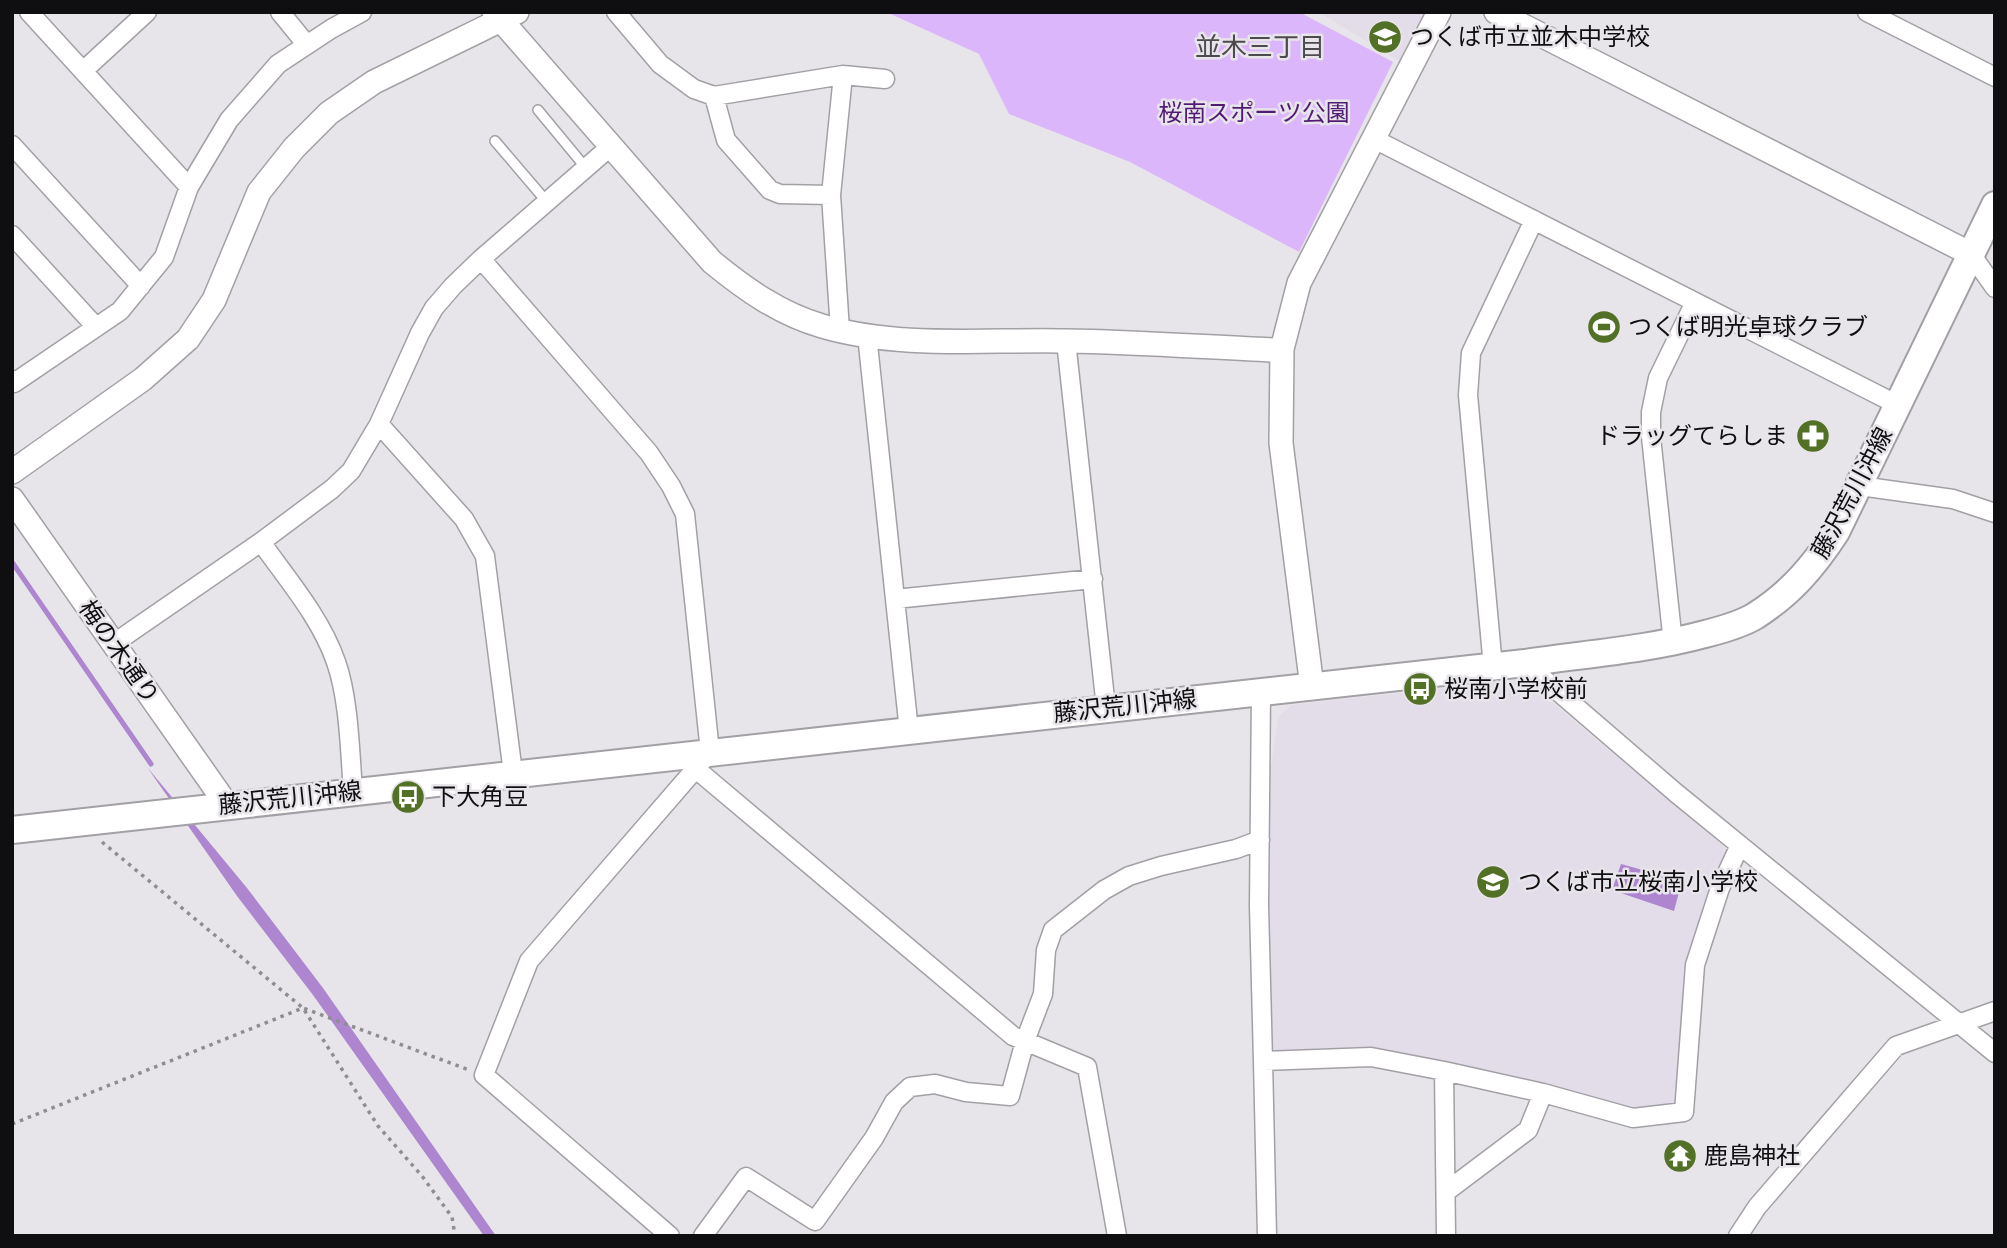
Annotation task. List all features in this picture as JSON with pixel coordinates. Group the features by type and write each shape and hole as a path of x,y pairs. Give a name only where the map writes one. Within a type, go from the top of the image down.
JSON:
{"main road":[{"name":"藤沢荒川沖線","path":"12,830 513,774 703,760 909,731 1525,663 1673,643 1721,630 1753,617 1788,591 1814,565 1836,532 1995,205"}],"street":[{"path":"29,12 189,187"},
{"path":"83,71 147,12"},
{"path":"280,12 307,44"},
{"path":"12,380 14,383 120,312 164,257 189,187 229,120 278,64 362,12"},
{"path":"616,12 660,64 694,89 714,96 843,75 885,79"},
{"path":"1312,687 1281,443 1282,349 1299,283 1439,12"},
{"path":"1496,12 1971,254 1995,288"},
{"path":"1867,12 1995,77"},
{"path":"12,472 143,379 188,339 214,300 259,192 294,148 329,113 374,82 504,15 610,147 712,262 747,290 783,310 822,326 840,330 923,340 1066,341 1282,349"},
{"path":"840,330 831,195 843,75"},
{"path":"714,96 726,140 770,190 780,194 831,195"},
{"path":"1374,139 1898,405"},
{"path":"12,145 141,286"},
{"path":"113,644 261,542 332,489 351,471 379,424 434,308 481,259 610,147"},
{"path":"1493,667 1468,396 1471,353 1534,220"},
{"path":"12,235 96,327"},
{"path":"481,259 649,453 685,514 703,760 1013,1036 1087,1067 1117,1236"},
{"path":"1673,643 1651,437 1651,412 1658,378 1695,302"},
{"path":"867,335 909,731"},
{"path":"1066,341 1107,708"},
{"path":"379,424 464,519 485,556 513,774"},
{"path":"1860,486 1953,499 1995,513"},
{"name":"梅の木通り","path":"12,499 227,805"},
{"path":"261,542 322,631 336,663 342,684 353,792"},
{"path":"895,599 1093,579"},
{"path":"1525,663 1740,845 1995,1054"},
{"path":"1261,692 1260,840 1267,1236"},
{"path":"670,1236 484,1075 529,961 703,760"},
{"path":"703,1236 746,1177 815,1221 874,1138 894,1102 910,1087 935,1084 966,1092 1010,1096 1025,1041 1043,994 1046,950 1053,930 1104,890 1129,876 1236,849 1260,840"},
{"path":"1263,1061 1371,1057 1543,1093 1633,1118 1684,1112 1695,965 1720,888 1740,845"},
{"path":"1738,1236 1757,1206 1896,1046 1995,1011"},
{"path":"1444,1071 1446,1236"},
{"path":"1447,1191 1528,1130 1543,1093"}],"lane":[{"path":"538,110 586,168"},
{"path":"495,141 547,202"}],"path":[{"path":"88,821 94,835 303,1008 378,1126 422,1176 452,1217 455,1236"},
{"path":"12,1124 303,1008 484,1075"}],"shaded area":[{"name":"つくば市立並木中学校","path":"1318,12 1423,12 1399,61"},
{"name":"つくば市立桜南小学校","path":"1520,680 1532,686 1726,848 1726,862 1709,902 1679,1102 1673,1109 1633,1112 1467,1068 1276,1057 1271,1051 1268,788 1278,718 1290,705"},
{"path":"147,767 247,888 323,988 496,1236 484,1236 313,995 237,896"},
{"path":"1621,864 1682,881 1674,911 1612,890"}],"green space":[{"name":"桜南スポーツ公園","path":"886,12 1299,12 1393,62 1299,252 1130,162 1009,114 979,54"}],"waterway":[{"path":"12,562 151,764"}],"place":[{"name":"つくば市立並木中学校","path":"1385,37"},
{"name":"つくば明光卓球クラブ","path":"1604,327"},
{"name":"ドラッグてらしま","path":"1813,436"},
{"name":"桜南小学校前","path":"1420,689"},
{"name":"下大角豆","path":"408,797"},
{"name":"つくば市立桜南小学校","path":"1493,882"},
{"name":"鹿島神社","path":"1680,1156"}],"district":[{"name":"並木三丁目","path":"1260,47"}]}
